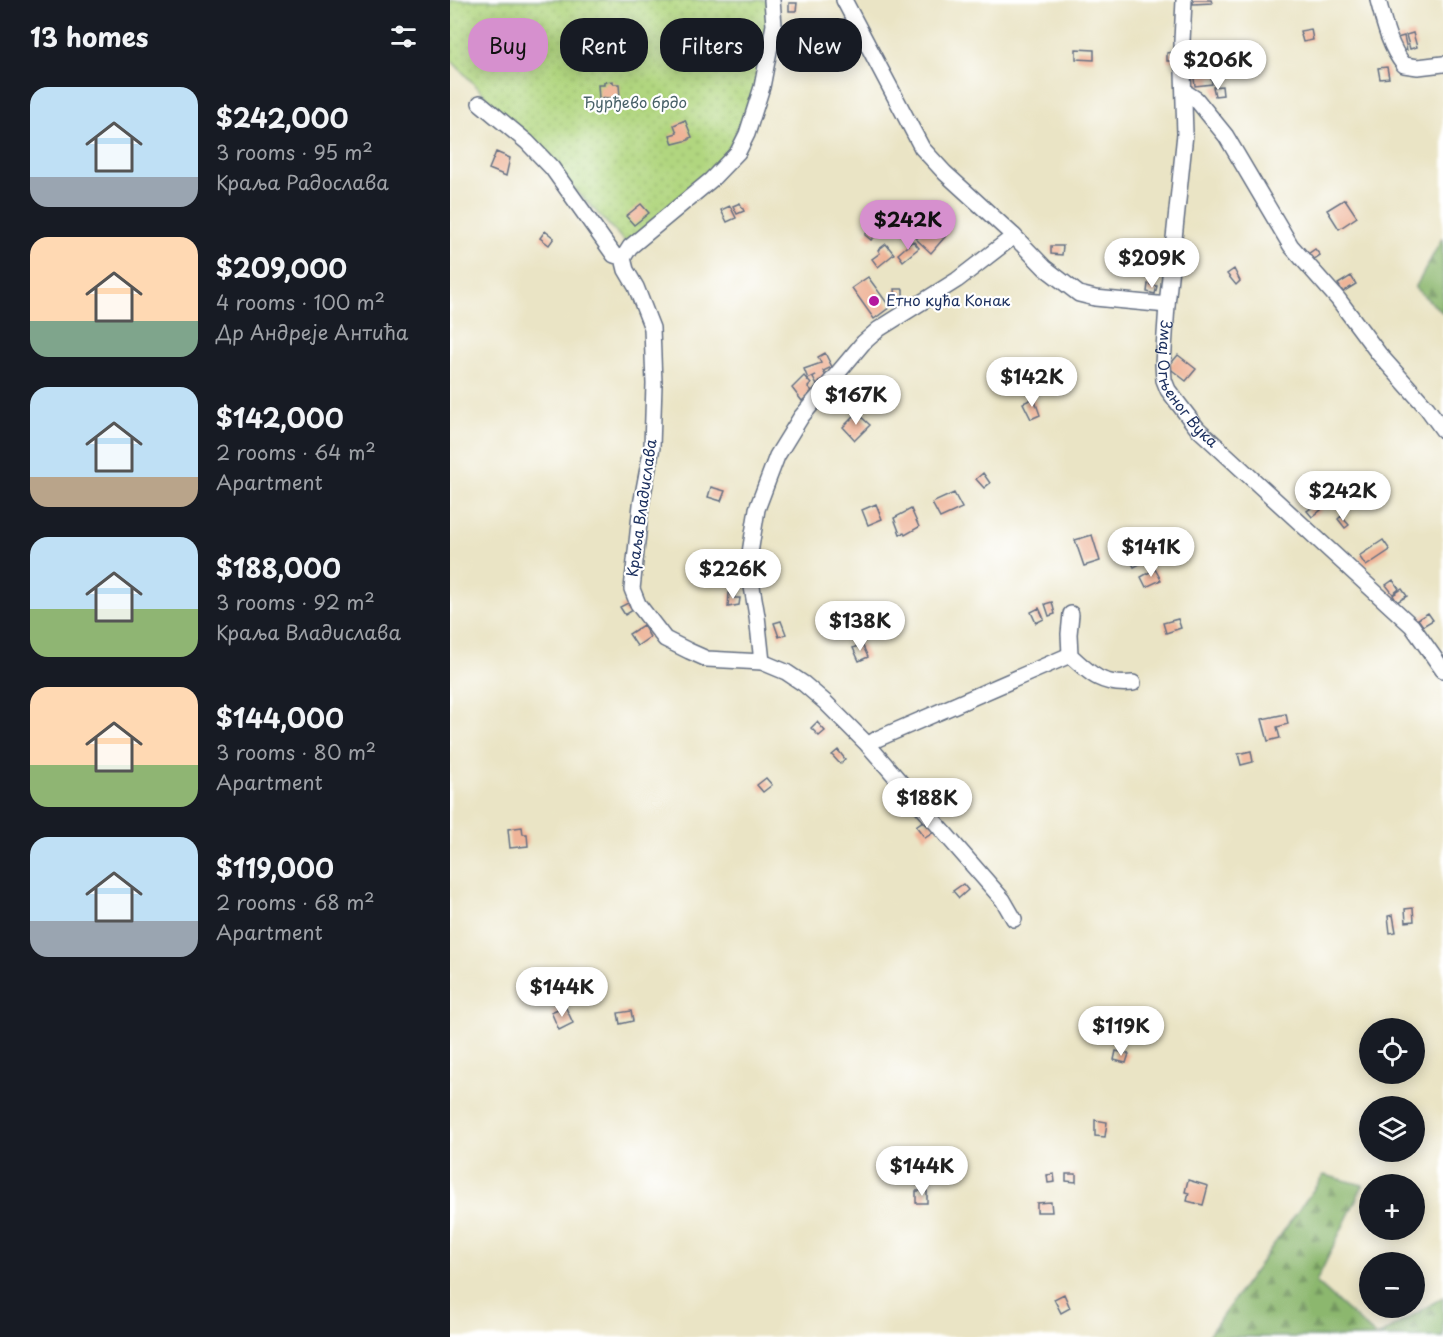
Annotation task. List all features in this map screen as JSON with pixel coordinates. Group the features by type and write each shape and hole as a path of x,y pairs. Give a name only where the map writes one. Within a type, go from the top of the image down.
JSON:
{"street":[{"path":"480,103 527,142 552,168 614,255 623,258 630,247 711,180 738,152 747,134 762,87 774,25 772,0"},
{"path":"844,0 922,148 945,173 1014,236 1045,268 1079,294 1095,298 1167,304"},
{"name":"Змај Огњеног Вука","path":"1185,0 1182,41 1185,134 1167,304 1163,364 1166,386 1197,428 1412,626 1443,670"},
{"path":"1378,0 1388,36 1404,65 1418,67 1443,64"},
{"path":"1185,92 1196,99 1226,136 1291,246 1338,299 1379,354 1427,408 1443,430"},
{"path":"762,662 758,616 750,575 750,553 757,509 777,456 801,417 863,343 879,329 957,280 1014,236"},
{"name":"Краља Владислава","path":"623,258 626,270 636,287 652,328 654,384 652,447 640,505 632,589 638,604 665,639 707,659 762,662 786,672 804,684 868,745 1002,900 1014,919"},
{"path":"1071,614 1070,655 1088,672 1108,683 1133,683"},
{"path":"868,745 877,739 1070,655"}],"green space":[{"name":"Ђурђево брдо","path":"450,0 768,0 764,70 764,18 660,18 660,72 763,72 719,171 630,247 450,59"},
{"path":"1443,237 1443,313 1415,288"},
{"path":"1324,1175 1359,1184 1359,1193 1316,1282 1377,1337 1207,1337"},
{"path":"1443,1297 1443,1337 1377,1337 1408,1318 1425,1318 1425,1308"}],"building":[{"path":"1193,0 1211,0 1212,3 1193,4"},
{"path":"789,3 797,3 796,11 789,11"},
{"path":"1311,29 1313,40 1303,42 1300,31"},
{"path":"1413,33 1417,47 1410,49 1406,35"},
{"path":"1404,36 1407,50 1400,51 1397,38"},
{"path":"1076,49 1094,50 1094,60 1076,59"},
{"path":"1252,51 1254,61 1237,64 1235,54"},
{"path":"1174,52 1174,61 1167,61 1167,53"},
{"path":"1219,67 1220,76 1211,77 1212,84 1195,86 1193,71"},
{"path":"1387,67 1389,78 1380,79 1378,68"},
{"path":"613,81 613,84 619,84 620,97 599,99 598,85"},
{"path":"1222,86 1223,95 1215,96 1213,87"},
{"path":"685,120 692,137 673,144 670,135 677,133 674,125"},
{"path":"496,152 510,158 506,176 489,169"},
{"path":"1345,199 1357,217 1339,229 1327,210"},
{"path":"740,203 744,211 737,214 733,206"},
{"path":"641,204 649,213 634,225 626,216"},
{"path":"730,206 736,218 727,222 721,210"},
{"path":"933,213 951,230 931,253 916,239 922,233 918,230"},
{"path":"882,216 888,222 871,240 865,235"},
{"path":"545,231 554,238 549,245 540,238"},
{"path":"913,241 919,248 903,261 898,254"},
{"path":"886,244 894,254 878,267 872,259"},
{"path":"1051,246 1063,246 1062,255 1051,254"},
{"path":"1315,249 1320,255 1313,260 1308,254"},
{"path":"1234,269 1240,281 1236,285 1227,274"},
{"path":"1351,276 1356,284 1343,292 1338,284"},
{"name":"Етно кућа Конак","path":"868,277 890,307 874,319 852,288"},
{"path":"1148,284 1157,286 1155,294 1147,292"},
{"path":"895,289 903,289 903,298 896,299"},
{"path":"825,353 832,367 823,371 829,381 818,387 813,378 816,375 808,379 804,369 821,363 818,357"},
{"path":"1178,355 1196,369 1186,381 1168,367"},
{"path":"804,376 811,384 808,387 812,391 802,401 792,388"},
{"path":"874,384 879,391 869,398 864,391"},
{"path":"1034,398 1040,415 1031,419 1023,403"},
{"path":"857,413 870,425 855,440 843,427"},
{"path":"983,473 990,483 984,488 976,479"},
{"path":"711,487 725,491 721,501 708,497"},
{"path":"954,493 962,508 940,518 932,503"},
{"path":"876,504 882,519 868,525 862,510"},
{"path":"1317,504 1321,510 1312,517 1307,511"},
{"path":"911,509 919,527 905,535 900,534 894,518"},
{"path":"1341,516 1349,525 1345,528 1338,519"},
{"path":"1092,535 1100,561 1084,566 1075,540"},
{"path":"1383,540 1390,550 1366,566 1359,556"},
{"path":"1137,553 1142,563 1134,567 1129,557"},
{"path":"1155,569 1161,580 1146,587 1141,577"},
{"path":"1393,580 1399,589 1393,594 1386,585"},
{"path":"1402,589 1407,596 1397,602 1393,595"},
{"path":"729,593 735,593 734,598 740,598 739,605 728,607"},
{"path":"1052,602 1055,614 1049,616 1045,604"},
{"path":"628,603 633,610 625,615 620,607"},
{"path":"1039,608 1044,619 1036,623 1031,612"},
{"path":"1428,613 1433,620 1423,626 1418,619"},
{"path":"1178,619 1181,628 1166,633 1163,623"},
{"path":"781,621 786,634 779,637 774,623"},
{"path":"643,625 650,637 637,646 629,634"},
{"path":"862,644 868,657 859,661 853,648"},
{"path":"1286,714 1288,724 1277,727 1280,738 1268,741 1262,719"},
{"path":"817,722 825,731 819,736 811,728"},
{"path":"838,750 845,759 840,764 832,755"},
{"path":"1251,751 1253,762 1241,765 1238,754"},
{"path":"766,778 772,785 763,792 757,785"},
{"path":"930,820 937,830 925,838 916,826 923,821 926,824"},
{"path":"522,827 523,834 527,834 528,846 510,848 508,829"},
{"path":"963,884 968,890 959,898 953,891"},
{"path":"1413,908 1414,921 1406,922 1405,909"},
{"path":"1393,915 1396,932 1390,933 1388,916"},
{"path":"565,1006 573,1023 559,1030 551,1012"},
{"path":"631,1011 633,1021 620,1024 618,1013"},
{"path":"1116,1051 1129,1054 1126,1063 1114,1060"},
{"path":"1095,1120 1107,1122 1105,1137 1095,1136"},
{"path":"1054,1174 1055,1182 1048,1183 1047,1175"},
{"path":"1066,1174 1076,1174 1076,1182 1066,1181"},
{"path":"1188,1180 1208,1186 1203,1205 1187,1201 1189,1193 1185,1192"},
{"path":"916,1191 927,1191 927,1203 916,1203"},
{"path":"1051,1202 1052,1212 1037,1212 1037,1203"},
{"path":"1064,1294 1070,1308 1061,1313 1054,1299"}],"place":[{"name":"Етно кућа Конак","path":"874,301"}]}
